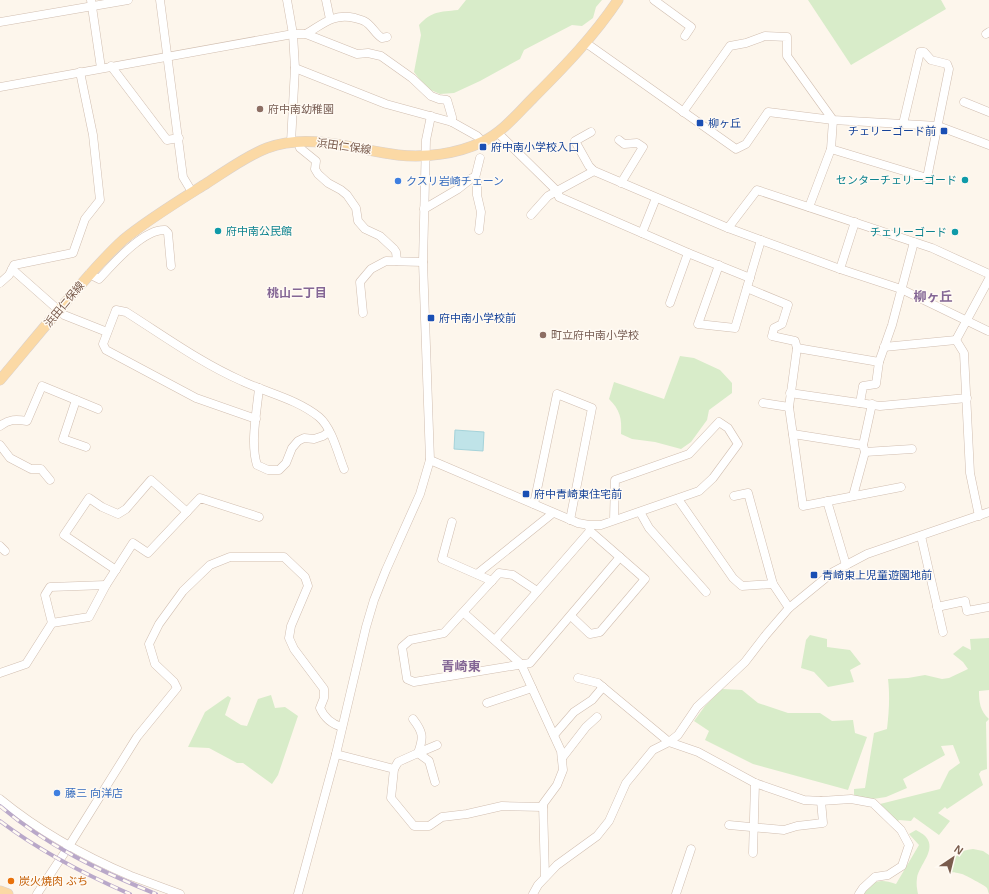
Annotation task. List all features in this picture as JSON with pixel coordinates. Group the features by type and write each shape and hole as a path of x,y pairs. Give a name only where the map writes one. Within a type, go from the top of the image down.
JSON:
{"main road":[{"name":"浜田仁保線","path":"0,380 58,310 90,274 125,239 192,192 257,153 268,148 294,142 332,143 399,155 426,156 450,152 483,142 498,133 586,44 618,0"},
{"path":"0,891 8,894"}],"street":[{"path":"0,22 92,3 128,0"},
{"path":"160,0 183,177 192,192"},
{"path":"287,0 293,34 295,68 294,142 316,161 315,169 318,174 328,183 348,195 356,208 358,221 365,229 380,236 394,248 397,261"},
{"path":"326,0 330,19"},
{"path":"654,0 691,27 685,36"},
{"path":"92,3 101,68"},
{"path":"306,34 330,19 336,17 348,17 364,20 377,35 382,38 387,37"},
{"path":"0,87 293,34 306,34 357,54 368,53 381,56 412,78 431,96 447,100 452,122"},
{"path":"683,112 730,46 746,43 765,36 787,37 787,56 833,120 831,149 809,207"},
{"path":"586,44 736,149 746,144 768,112 833,120 938,126 989,145"},
{"path":"831,149 927,178 949,69 947,64 931,60 924,52 920,52 903,124"},
{"path":"111,66 167,140 179,138"},
{"path":"295,68 386,104 452,122 477,136 483,142"},
{"path":"0,283 9,275 14,265 73,253 85,219 100,200 93,135 80,72"},
{"path":"964,102 989,112"},
{"path":"298,894 336,754 366,627 374,600 420,494 430,460 423,262 426,140 431,116"},
{"path":"591,132 575,142 589,166 594,171 728,228 840,269 901,289 988,331"},
{"path":"498,133 557,191 559,197 750,278"},
{"path":"619,140 624,144 637,143 643,148 621,183"},
{"path":"479,230 481,212 477,196 477,181 475,178 480,158"},
{"path":"531,215 548,196 594,171"},
{"path":"424,209 458,189 472,178 475,178"},
{"path":"728,228 757,190 944,252 989,274"},
{"path":"642,233 656,198"},
{"path":"840,269 855,222"},
{"path":"90,274 99,279 112,264 131,247 146,236 159,230 165,230 168,233 171,266"},
{"path":"719,265 698,324 735,328 761,240"},
{"path":"860,403 863,386 876,384 879,362 892,325 914,242"},
{"path":"670,303 688,253"},
{"path":"363,313 360,282 371,268 386,261 423,262"},
{"path":"12,269 64,315 107,332"},
{"path":"956,340 989,279"},
{"path":"747,288 788,305 782,324 774,328 772,336 795,341 797,348 788,408 804,506 901,487"},
{"path":"256,419 196,398 106,350 103,344 116,310 126,312 188,352 241,381 293,401 319,417 326,425 344,469"},
{"path":"884,347 956,340"},
{"path":"956,340 964,353 970,473 979,516"},
{"path":"797,348 879,362"},
{"path":"0,426 7,421 17,419 27,421 42,386 98,409"},
{"path":"259,388 254,455 258,465 268,470 279,470 286,463 292,448 298,441 304,438 314,439 329,432"},
{"path":"790,393 880,406 967,398"},
{"path":"534,504 557,394 592,408 570,520"},
{"path":"76,400 63,439 86,447"},
{"path":"763,403 788,408"},
{"path":"853,496 872,404"},
{"path":"494,640 537,592 589,528 640,512 699,491 713,478 738,444 728,428 719,422 689,454 615,480 614,520"},
{"path":"793,434 864,448 912,449"},
{"path":"0,445 10,458 31,469 41,469 50,480"},
{"path":"430,460 589,528 645,579 600,632 590,634 570,616"},
{"path":"116,570 64,535 89,498 102,507 118,514 126,509 150,480 187,512"},
{"path":"734,496 748,493 773,584 789,608"},
{"path":"52,623 89,617 106,585 133,543 148,553 200,498 259,517"},
{"path":"678,499 733,578 742,586 773,584"},
{"path":"827,501 846,565"},
{"path":"640,512 650,528 706,592"},
{"path":"533,894 538,885 557,865 597,836 609,821 626,783 653,750 669,742 678,735 697,706 745,662 789,608 833,572 867,554 989,512"},
{"path":"477,574 553,513"},
{"path":"452,522 442,559 492,581"},
{"path":"921,536 943,632"},
{"path":"37,894 69,846 137,737 177,688 174,682 155,664 149,644 159,624 183,591 210,565 230,557 284,557 305,577 308,586 292,626 289,638 294,649 324,689 324,698 320,708 322,713 333,724 342,726"},
{"path":"537,592 513,575 499,573 464,613 444,633 410,640 402,647 407,679 414,682 521,664 530,664 620,557"},
{"path":"0,673 26,664 52,623 45,595 50,587 106,585"},
{"path":"938,607 965,601 967,611 989,606"},
{"path":"464,613 521,664 561,751 563,770 558,785 543,804 545,877"},
{"path":"578,678 598,683 669,742 698,752 755,783 804,800 821,801 851,798 873,803 901,830 909,845 902,866 888,875 875,878 863,888 859,894"},
{"path":"554,736 574,712 592,700 603,687"},
{"path":"487,703 532,688"},
{"path":"562,758 586,727 597,717"},
{"path":"414,719 420,729 422,741 418,753"},
{"path":"437,745 398,762 394,769 391,798 414,826 429,826 442,817 467,814 502,806 543,807"},
{"path":"418,753 429,762 435,782"},
{"path":"336,754 394,769"},
{"path":"753,852 755,783"},
{"path":"0,799 36,826 82,853 132,876 180,894"},
{"path":"729,825 784,830 797,826 823,823 821,801"},
{"path":"676,894 690,849"}],"green space":[{"path":"466,0 602,0 596,7 593,18 582,26 572,25 524,50 520,59 480,81 454,93 440,94 426,88 414,72 421,35 419,25 428,17 436,13 458,10"},
{"path":"808,0 941,0 946,9 851,65"},
{"path":"680,356 694,358 720,370 732,383 732,393 709,410 707,420 691,442 681,449 655,442 632,439 621,434 620,415 616,407 609,399 614,382 664,399"},
{"path":"810,635 827,639 827,647 850,650 861,664 850,670 854,682 828,687 814,672 801,668 806,640"},
{"path":"989,638 989,690 979,691 981,706 989,719 986,722 987,769 981,771 979,774 983,785 947,809 945,807 938,813 950,821 939,835 914,817 911,821 899,820 897,822 880,804 940,789 949,771 960,763 953,745 941,746 945,755 903,779 907,788 886,797 873,799 854,797 854,789 865,788 874,733 887,729 889,704 888,679 925,675 942,679 949,678 968,669 963,662 953,654 963,646 971,650 970,639"},
{"path":"722,689 742,690 758,703 788,713 820,713 832,721 853,720 855,733 867,737 848,790 753,764 705,740 709,731 694,721 705,706"},
{"path":"271,695 275,708 285,707 298,716 278,775 272,784 243,763 237,763 209,748 188,747 205,712 228,696 231,698 225,715 241,725 247,726 258,699"},
{"path":"916,830 926,837 930,847 918,873 918,894 864,894 874,883 886,881 896,884 919,845 909,834"},
{"path":"973,849 983,851 989,855 989,894 987,888 983,885 960,873 950,871 948,869 952,861 958,855 964,851"}],"water":[{"path":"455,430 484,432 483,451 454,449"}],"railway":[{"path":"0,806 36,833 55,845 94,867 156,894"},
{"path":"0,821 31,843 63,862 130,894"}],"place":[{"name":"府中南幼稚園","path":"260,109"},
{"name":"柳ヶ丘","path":"700,123"},
{"name":"チェリーゴード前","path":"944,131"},
{"name":"府中南小学校入口","path":"483,147"},
{"name":"センターチェリーゴード","path":"965,180"},
{"name":"クスリ岩崎チェーン","path":"398,181"},
{"name":"府中南公民館","path":"218,231"},
{"name":"チェリーゴード","path":"955,232"},
{"name":"府中南小学校前","path":"431,318"},
{"name":"町立府中南小学校","path":"543,335"},
{"name":"府中青崎東住宅前","path":"526,494"},
{"name":"青崎東上児童遊園地前","path":"814,575"},
{"name":"藤三 向洋店","path":"57,793"},
{"name":"炭火焼肉 ぶち","path":"11,881"}],"district":[{"name":"桃山二丁目","path":"297,293"},
{"name":"柳ヶ丘","path":"933,296"},
{"name":"青崎東","path":"461,666"}]}
